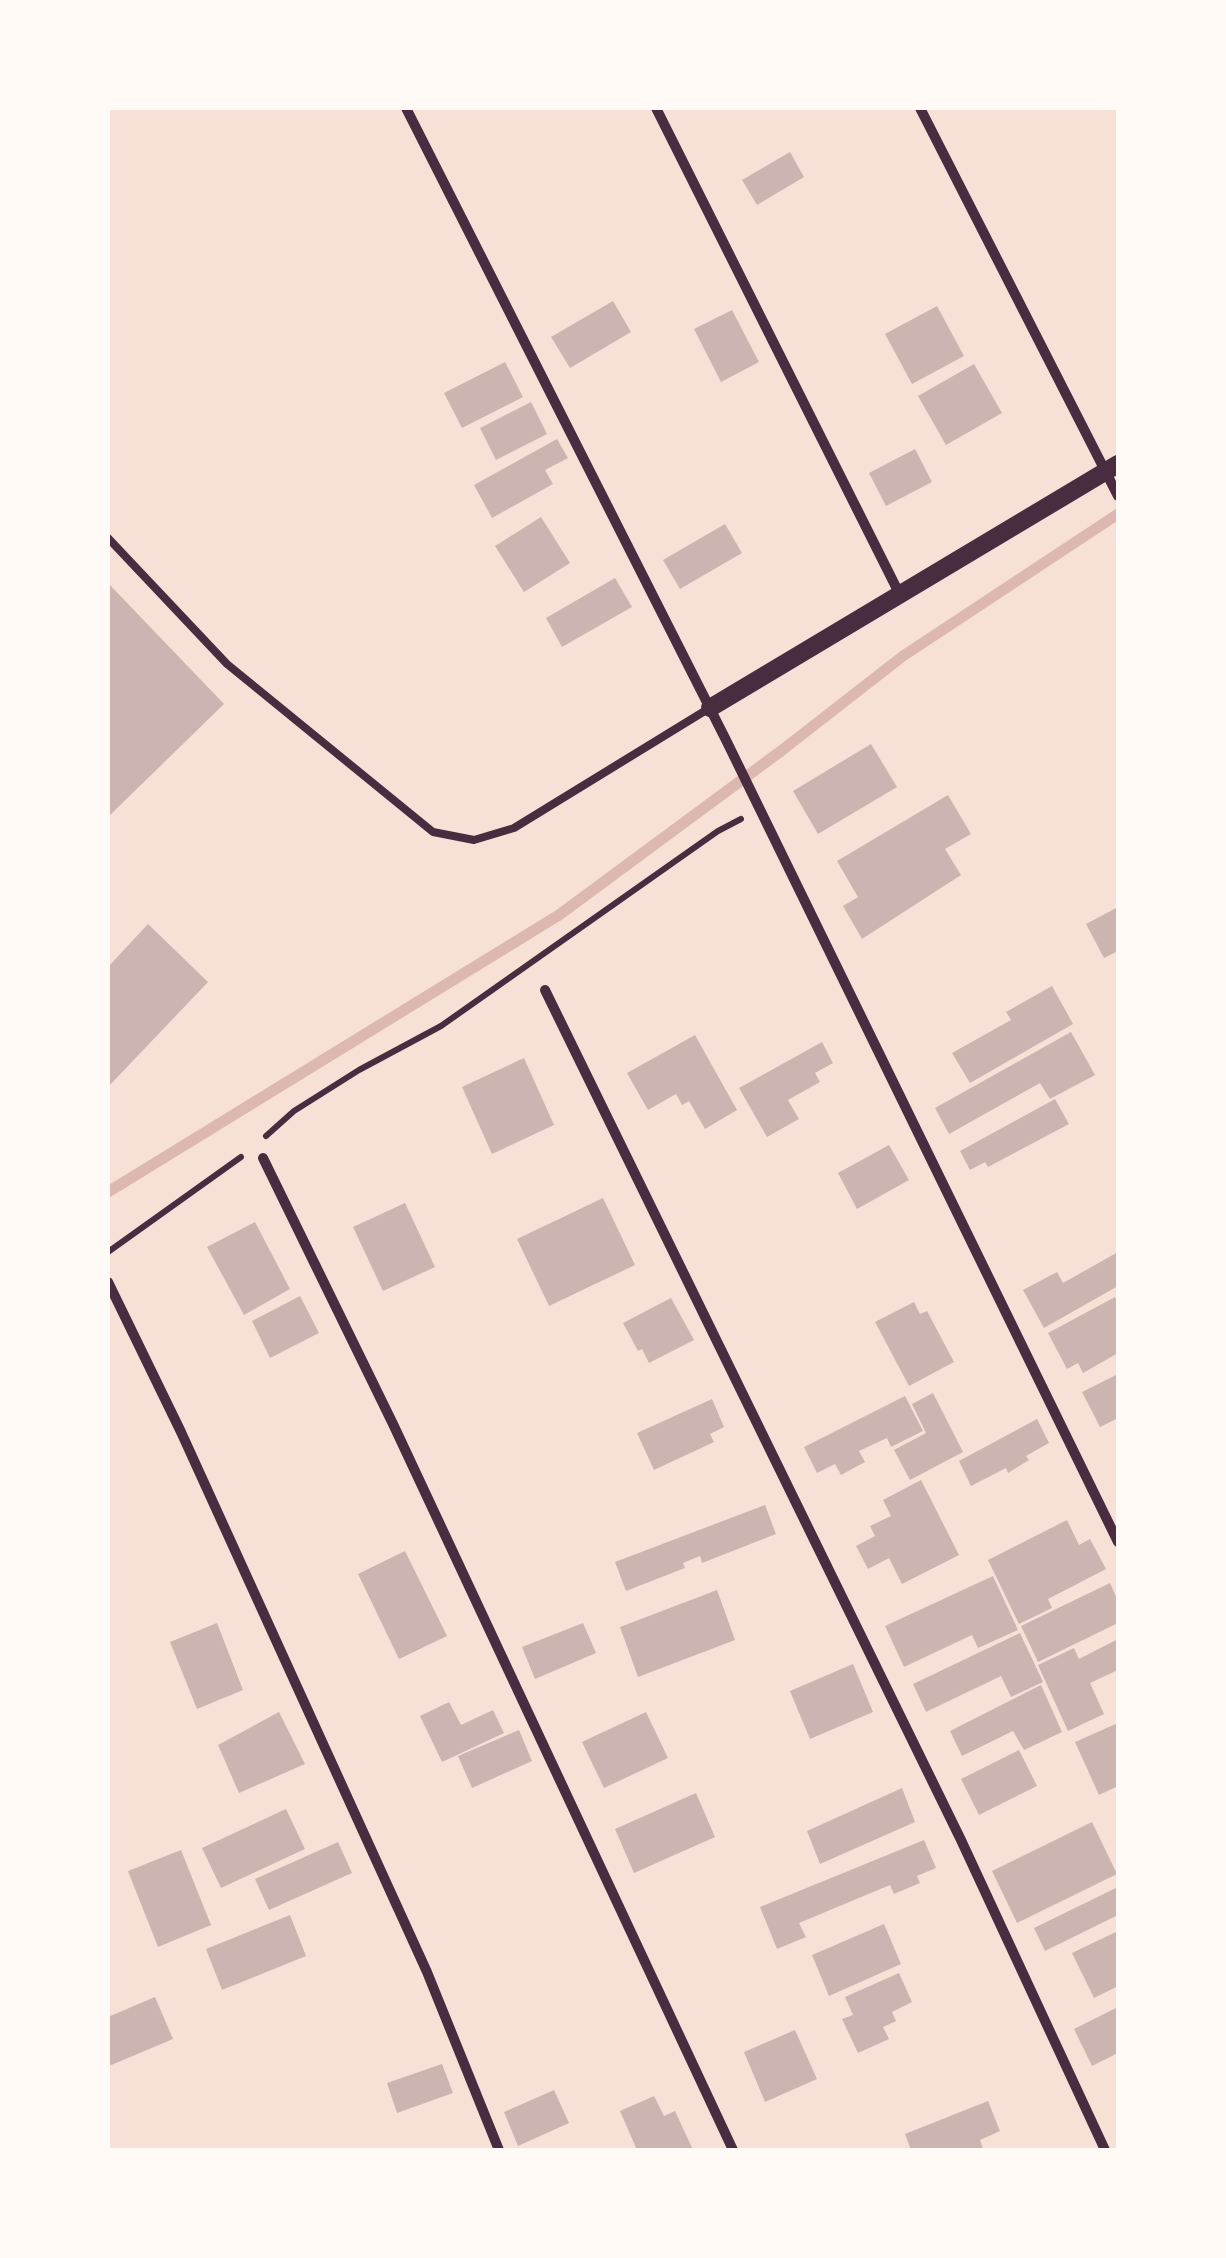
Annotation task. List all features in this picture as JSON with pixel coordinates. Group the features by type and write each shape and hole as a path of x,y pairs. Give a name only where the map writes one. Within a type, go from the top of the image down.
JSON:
{"street":[{"path":"406,108 760,808 1118,1542"},
{"path":"656,108 900,596"},
{"path":"920,108 1113,468 1118,496"},
{"path":"710,708 1113,468"},
{"path":"545,990 952,1822 1105,2150"},
{"path":"263,1158 393,1424 732,2150"},
{"path":"108,1282 181,1432 419,1954 499,2150"}],"lane":[{"path":"108,538 227,664 433,832 474,840 514,828 710,708"}],"path":[{"path":"258,1143 294,1111 441,1026 718,831 760,808"},
{"path":"108,1252 246,1153"}],"building":[{"path":"790,152 804,177 757,205 742,180"},
{"path":"613,301 631,332 570,368 551,337"},
{"path":"937,306 964,356 912,384 885,334"},
{"path":"732,310 759,362 721,382 694,329"},
{"path":"505,362 523,397 462,428 444,393"},
{"path":"974,364 1002,413 946,445 918,396"},
{"path":"531,402 547,434 496,460 480,428"},
{"path":"557,439 568,458 545,470 553,484 492,518 474,485"},
{"path":"915,449 932,482 886,506 869,473"},
{"path":"541,517 570,563 524,592 495,546"},
{"path":"725,524 742,553 680,589 663,560"},
{"path":"615,578 632,607 562,647 546,618"},
{"path":"108,583 224,704 108,817"},
{"path":"871,744 897,787 818,834 793,791"},
{"path":"948,795 971,834 945,849 961,875 862,939 843,906 858,897 837,861"},
{"path":"1118,907 1118,951 1104,958 1086,924"},
{"path":"148,924 208,982 108,1087 108,967"},
{"path":"1052,986 1073,1024 970,1083 952,1053 1011,1020 1006,1012"},
{"path":"1071,1032 1095,1075 1050,1099 1040,1083 949,1134 935,1108"},
{"path":"695,1035 737,1110 705,1129 689,1101 682,1105 676,1094 648,1110 627,1073"},
{"path":"822,1042 833,1063 815,1073 820,1082 788,1100 799,1119 767,1137 739,1088"},
{"path":"524,1058 554,1125 492,1154 462,1087"},
{"path":"1055,1099 1069,1124 988,1167 985,1162 970,1170 960,1151"},
{"path":"889,1145 909,1180 857,1209 838,1173"},
{"path":"603,1198 635,1265 549,1306 517,1239"},
{"path":"405,1203 435,1267 383,1291 353,1227"},
{"path":"255,1222 290,1289 244,1315 207,1247"},
{"path":"1118,1252 1118,1286 1044,1328 1023,1290 1057,1272 1063,1283"},
{"path":"300,1296 319,1333 270,1358 252,1321"},
{"path":"1115,1297 1118,1353 1083,1373 1078,1363 1067,1369 1048,1333"},
{"path":"671,1298 694,1340 649,1363 623,1323"},
{"path":"914,1302 920,1314 927,1311 954,1362 909,1386 875,1322"},
{"path":"1118,1374 1118,1418 1100,1427 1082,1392"},
{"path":"933,1393 963,1452 910,1480 894,1450 926,1433 912,1404"},
{"path":"905,1396 923,1431 891,1447 887,1438 859,1451 865,1462 841,1475 835,1464 817,1473 804,1447"},
{"path":"712,1399 724,1427 710,1434 714,1442 654,1470 637,1433"},
{"path":"1037,1419 1049,1443 1026,1456 1029,1460 1008,1473 1006,1468 971,1486 959,1461"},
{"path":"921,1480 959,1555 902,1584 889,1558 868,1569 856,1546 875,1536 870,1526 891,1516 883,1500"},
{"path":"765,1505 776,1534 702,1563 700,1556 683,1563 685,1568 626,1591 615,1562"},
{"path":"1067,1520 1079,1545 1090,1539 1106,1569 1048,1599 1052,1608 1019,1624 988,1560"},
{"path":"405,1551 447,1636 399,1659 358,1574"},
{"path":"993,1576 1018,1630 978,1648 972,1635 904,1667 885,1626"},
{"path":"1110,1583 1118,1601 1118,1623 1038,1662 1021,1626"},
{"path":"717,1590 735,1640 638,1677 620,1627"},
{"path":"217,1623 243,1690 197,1709 170,1642"},
{"path":"583,1623 596,1653 535,1679 522,1647"},
{"path":"1020,1633 1043,1682 1011,1697 1001,1676 926,1712 913,1684"},
{"path":"1118,1639 1118,1670 1090,1683 1104,1714 1068,1731 1038,1665 1074,1648 1079,1659"},
{"path":"853,1664 873,1712 810,1739 790,1691"},
{"path":"1041,1685 1062,1732 1024,1750 1013,1731 962,1756 950,1731"},
{"path":"449,1702 461,1725 493,1710 504,1733 442,1762 420,1716"},
{"path":"279,1712 305,1764 239,1793 218,1745"},
{"path":"646,1712 668,1758 604,1788 582,1742"},
{"path":"1118,1723 1118,1786 1099,1795 1075,1742"},
{"path":"519,1730 532,1761 472,1788 458,1756"},
{"path":"1019,1750 1037,1786 979,1815 961,1779"},
{"path":"902,1788 915,1822 820,1864 807,1831"},
{"path":"696,1793 715,1837 634,1873 615,1829"},
{"path":"286,1809 305,1849 221,1888 202,1848"},
{"path":"1092,1822 1117,1874 1017,1923 992,1871"},
{"path":"924,1840 936,1868 917,1876 920,1883 894,1894 890,1885 799,1923 806,1937 777,1949 760,1907"},
{"path":"338,1842 352,1873 269,1910 255,1879"},
{"path":"181,1850 211,1925 158,1947 128,1871"},
{"path":"1118,1887 1118,1915 1045,1951 1034,1928"},
{"path":"290,1915 306,1956 222,1990 206,1949"},
{"path":"884,1924 901,1964 829,1996 812,1955"},
{"path":"1118,1931 1118,1986 1094,1998 1072,1953"},
{"path":"899,1973 912,2002 892,2012 896,2021 883,2027 889,2039 858,2053 842,2019 853,2015 845,1997"},
{"path":"155,1997 173,2039 109,2066 108,2017"},
{"path":"1118,2007 1118,2053 1092,2066 1074,2029"},
{"path":"795,2030 817,2079 765,2102 744,2052"},
{"path":"442,2064 453,2093 397,2113 387,2083"},
{"path":"554,2090 569,2123 518,2146 504,2112"},
{"path":"654,2096 664,2116 675,2111 693,2150 637,2150 620,2111"},
{"path":"988,2101 1000,2131 980,2140 983,2149 911,2150 905,2134"}],"waterway":[{"path":"108,1192 559,915 903,656 1118,514"}]}
